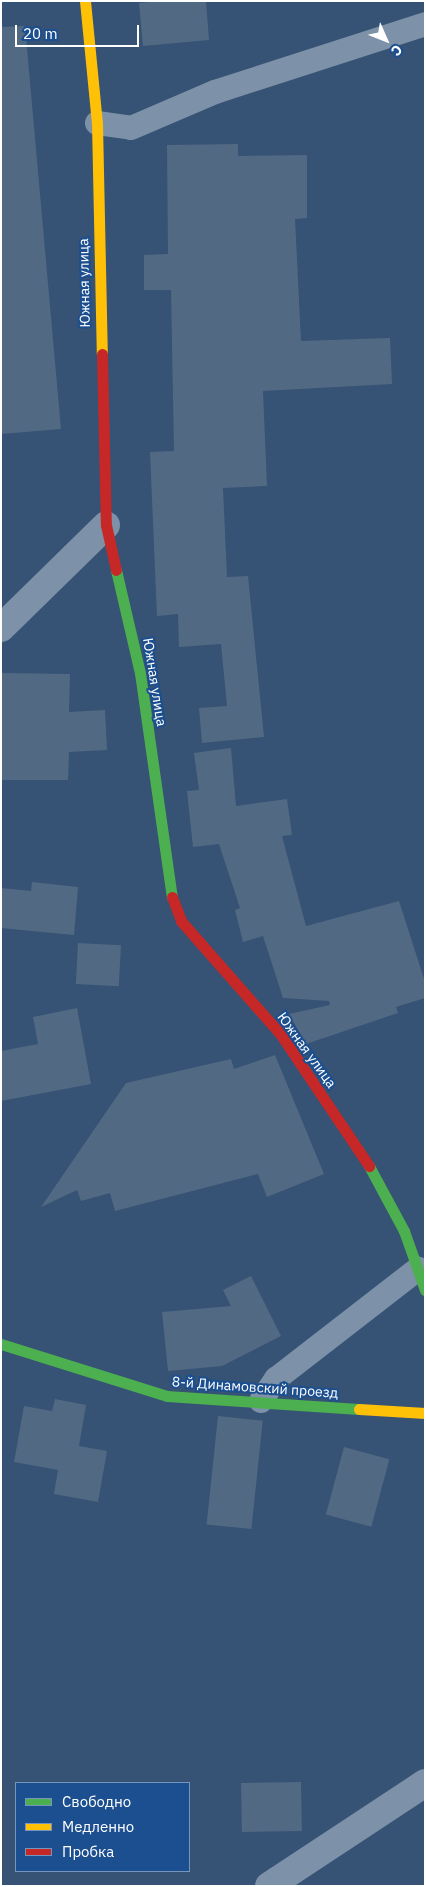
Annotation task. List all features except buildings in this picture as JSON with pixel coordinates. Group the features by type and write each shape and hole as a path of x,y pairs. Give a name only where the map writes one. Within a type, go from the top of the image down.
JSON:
{"street":[{"name":"Южная улица","path":"85,1 97,123 106,525 140,673 167,882 181,921 281,1035 374,1174 422,1279"},
{"path":"1,628 106,525"},
{"name":"8-й Динамовский проезд","path":"1,1344 167,1396 425,1413"},
{"path":"269,1886 425,1783"}],"lane":[{"path":"97,123 131,128 215,92 425,24"},
{"path":"261,1401 276,1379 422,1279"}],"traffic: fast":[{"path":"116,570 140,673 172,897"},
{"path":"369,1166 404,1231 425,1290"},
{"path":"1,1344 167,1396 359,1409"}],"traffic: slow":[{"path":"85,1 97,123 102,354"},
{"path":"359,1409 425,1413"}],"traffic: jam":[{"path":"102,354 106,525 116,570"},
{"path":"172,897 181,921 281,1035 369,1166"}]}
